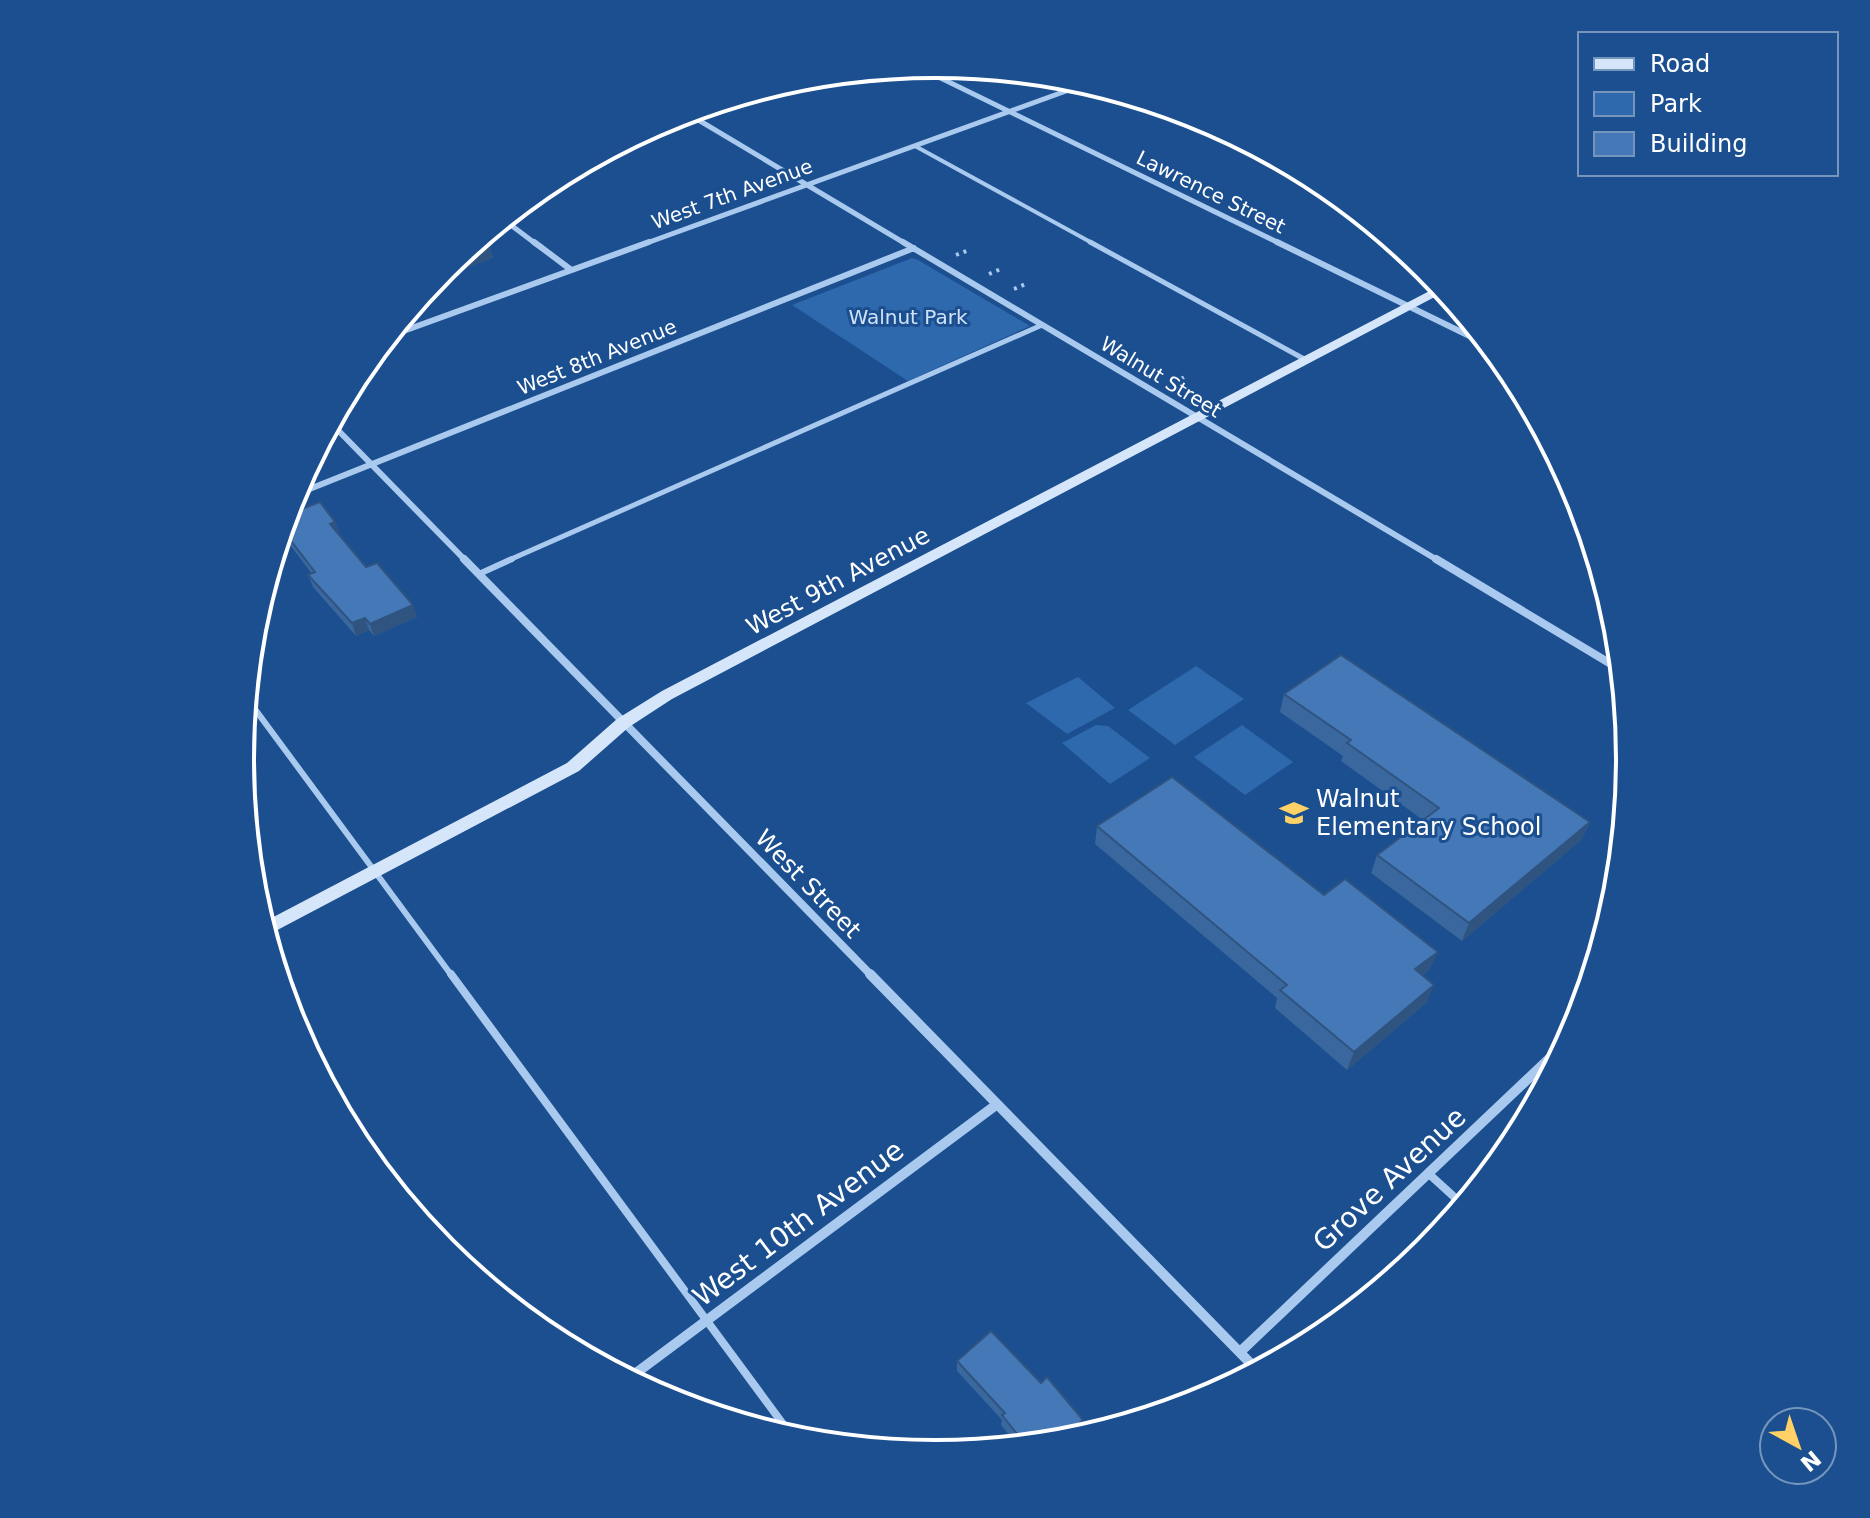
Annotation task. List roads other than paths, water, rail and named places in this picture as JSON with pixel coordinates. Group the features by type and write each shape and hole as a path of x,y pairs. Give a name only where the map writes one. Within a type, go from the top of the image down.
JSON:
{"street":[{"name":"Lawrence Street","path":"941,78 1468,335"},
{"name":"West 7th Avenue","path":"407,330 1066,91"},
{"name":"Walnut Street","path":"699,120 1609,663"},
{"path":"512,226 570,269"},
{"name":"West 8th Avenue","path":"310,489 914,248"},
{"name":"West 9th Avenue","path":"275,924 573,767 623,723 667,695 1432,294"},
{"name":"West Street","path":"338,431 1250,1362"},
{"name":"Grove Avenue","path":"1240,1352 1544,1064"},
{"name":"West 10th Avenue","path":"638,1372 996,1105"}],"lane":[{"path":"915,146 1306,360"},
{"path":"478,574 1042,325"},
{"path":"255,710 782,1422"},
{"path":"1429,1174 1455,1198"}],"place":[{"name":"Walnut Elementary School","path":"1294,813"}],"park label":[{"name":"Walnut Park","path":"908,317"}]}
